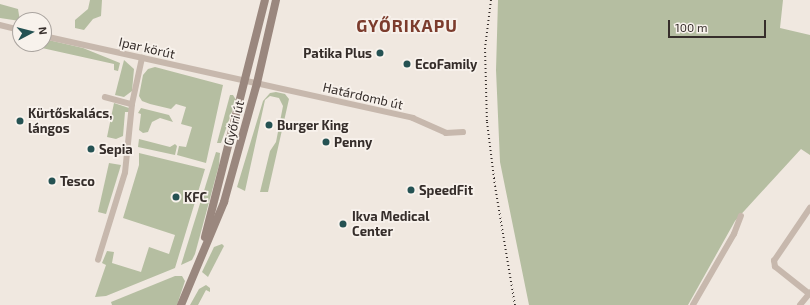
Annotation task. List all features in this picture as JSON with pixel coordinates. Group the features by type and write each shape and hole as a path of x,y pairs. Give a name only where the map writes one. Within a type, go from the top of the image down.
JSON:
{"main road":[{"name":"Győri út","path":"203,248 246,81 265,0"},
{"name":"Győri út","path":"181,305 203,248 224,202 257,83 276,0"}],"street":[{"path":"0,25 12,28"},
{"name":"Ipar körút","path":"52,38 257,83"},
{"path":"98,260 126,173 132,104 142,58"},
{"name":"Határdomb út","path":"257,83 412,118 446,132 463,132"},
{"path":"105,97 132,104"},
{"path":"800,305 810,294 775,268 774,261 810,208"},
{"path":"693,305 731,240 741,216"}],"green space":[{"path":"90,0 102,0 101,16 93,19 84,30 75,28 75,20 88,9"},
{"path":"498,0 783,0 780,28 810,35 810,155 801,149 735,221 688,305 529,305 500,162 496,70"},
{"path":"0,4 18,9 18,12 12,12 12,20 0,18"},
{"path":"52,41 83,48 120,63 118,71 114,70 114,64 52,50"},
{"path":"124,60 134,69 132,91 124,97 115,95"},
{"path":"155,67 223,85 206,163 177,155 179,146 186,147 192,127 181,124 186,107 176,104 171,109 142,101 139,96 143,75 148,69"},
{"path":"276,92 285,94 289,99 268,192 260,192 270,151 276,142 283,106 279,98 270,96 265,100 245,191 237,187 263,101 270,93"},
{"path":"230,95 233,95 236,100 221,143 217,143"},
{"path":"114,103 129,108 129,112 125,112 123,136 116,139 107,137"},
{"path":"141,108 169,115 173,122 160,118 152,122 148,132 143,133 139,130 141,114 138,113"},
{"path":"139,139 170,147 175,144 177,146 175,155 138,147"},
{"path":"216,152 220,153 219,165 195,254 192,260 181,265"},
{"path":"139,153 205,169 175,268 106,296 95,297 106,265 102,263 107,251 114,252 112,263 141,272 149,247 169,254 175,235 123,218 139,165"},
{"path":"109,163 121,165 106,214 98,212"},
{"path":"222,244 224,246 208,277 202,272 214,247"},
{"path":"175,276 182,276 185,281 177,305 112,305 111,302"},
{"path":"206,285 210,288 210,292 206,290 198,305 190,305 199,289"}],"railway":[{"path":"491,0 485,48 487,122 495,186 515,305"}],"place":[{"name":"Patika Plus","path":"380,53"},
{"name":"EcoFamily","path":"407,64"},
{"name":"Kürtőskalács, lángos","path":"20,121"},
{"name":"Burger King","path":"269,125"},
{"name":"Penny","path":"326,142"},
{"name":"Sepia","path":"91,149"},
{"name":"Tesco","path":"52,181"},
{"name":"SpeedFit","path":"411,190"},
{"name":"KFC","path":"176,197"},
{"name":"Ikva Medical Center","path":"343,224"}],"district":[{"name":"GYŐRIKAPU","path":"407,26"}]}
